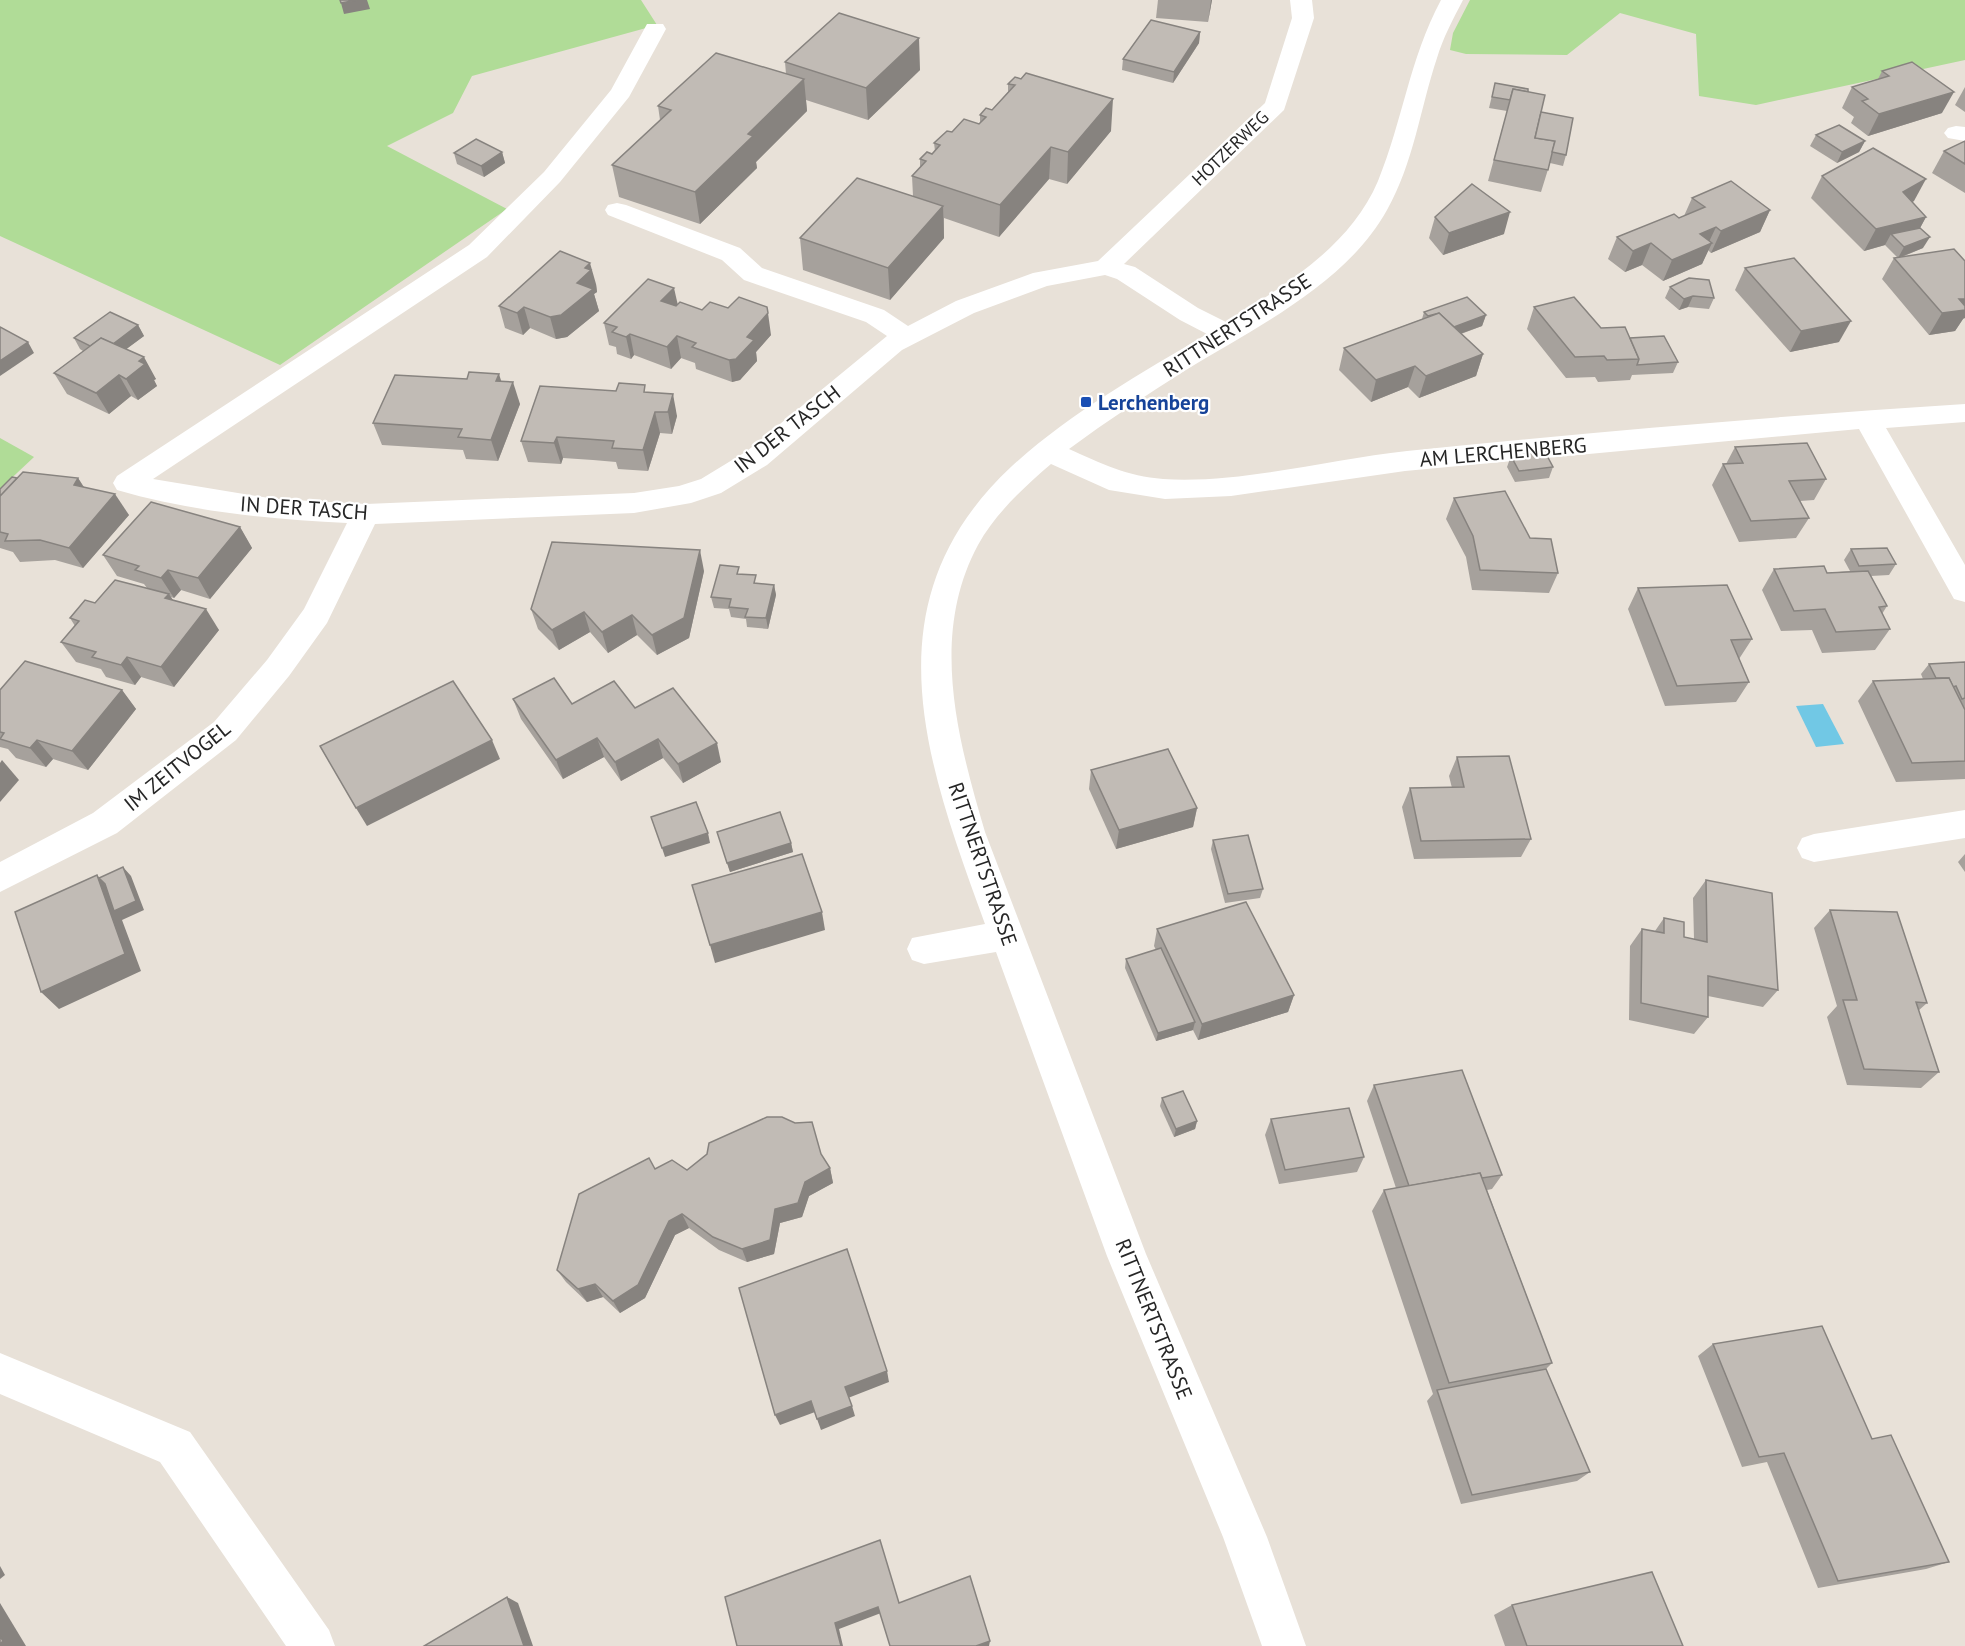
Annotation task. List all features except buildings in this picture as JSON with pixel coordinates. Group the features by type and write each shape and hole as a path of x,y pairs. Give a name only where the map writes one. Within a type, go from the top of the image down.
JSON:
{"street":[{"name":"HOTZERWEG","path":"1106,267 1276,105 1303,18 1301,0"},
{"name":"RITTNERTSTRASSE","path":"1284,1646 1245,1537 1128,1256 968,832 948,759 937,690 937,640 949,578 971,532 997,500 1048,451 1320,270 1354,238 1378,208 1402,151 1435,37 1452,0"},
{"name":"IN DER TASCH","path":"655,29 621,92 552,177 478,251 127,483 179,495 275,509 366,514 634,503 681,496 711,486 757,458 893,344 965,307 1042,279 1106,267"},
{"path":"617,210 731,254 753,274 875,316 907,337"},
{"path":"1106,267 1126,273 1189,314 1227,333"},
{"name":"AM LERCHENBERG","path":"1048,451 1119,483 1165,489 1231,486 1405,461 1866,419 1965,413"},
{"path":"1866,419 1965,591"},
{"name":"IM ZEITVOGEL","path":"0,878 105,823 225,731 278,668 316,615 366,514"},
{"path":"1814,848 1965,824"},
{"path":"924,949 1007,936"},
{"path":"0,1373 175,1447 313,1646"}],"green space":[{"path":"0,0 641,0 657,25 472,76 453,113 387,146 507,209 280,365 0,236"},
{"path":"1470,0 1965,0 1965,60 1756,105 1699,96 1696,34 1620,13 1567,55 1466,54 1450,50 1453,33"},
{"path":"0,438 34,457 0,489"}],"water":[{"path":"1823,704 1844,744 1816,747 1796,706"}],"place":[{"name":"Lerchenberg","path":"1086,402"}]}
